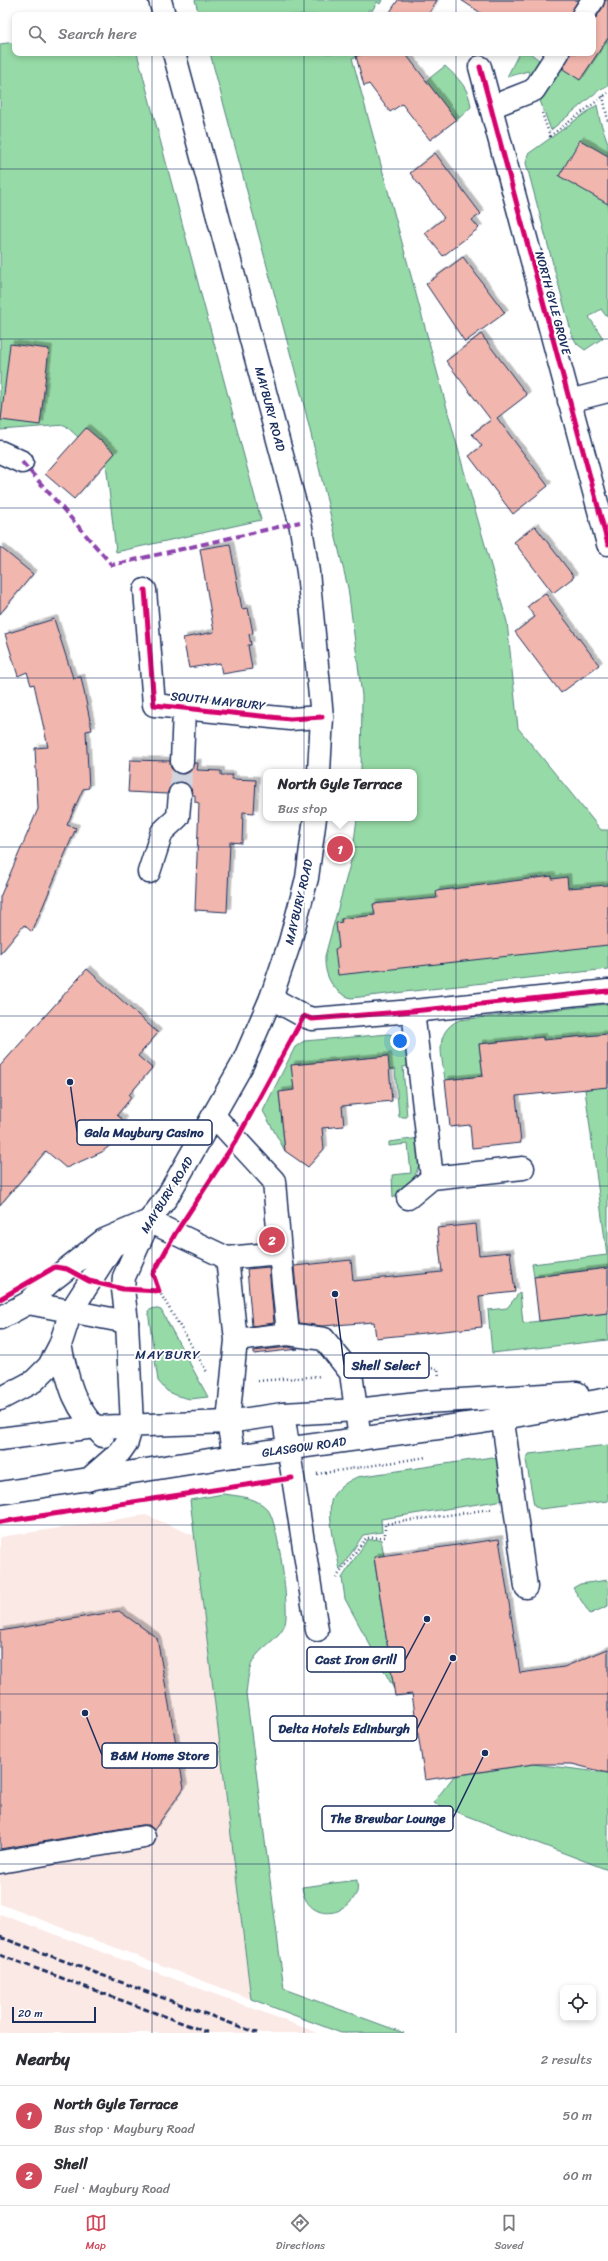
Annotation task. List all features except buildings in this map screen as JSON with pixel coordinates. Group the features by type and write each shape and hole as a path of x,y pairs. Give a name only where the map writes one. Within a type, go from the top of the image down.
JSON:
{"main road":[{"path":"160,0 163,12"},
{"path":"585,12 593,0"},
{"name":"MAYBURY ROAD","path":"175,56 300,522 308,572 322,717 319,769"},
{"path":"491,108 534,90 556,56"},
{"name":"NORTH GYLE GROVE","path":"480,67 608,544"},
{"path":"569,401 608,391"},
{"path":"0,452 22,462"},
{"name":"SOUTH MAYBURY","path":"145,590 154,705 290,719 322,717"},
{"path":"182,762 184,708"},
{"path":"149,872 162,832 178,817 180,794"},
{"name":"MAYBURY ROAD","path":"88,1480 120,1452 127,1442 132,1425 127,1322 123,1289 124,1277 149,1221 167,1198 242,1065 271,998 290,942 307,878 315,821"},
{"path":"271,998 312,1019 413,1011 608,991"},
{"path":"413,1011 432,1178"},
{"path":"214,1116 274,1181 288,1334"},
{"path":"408,1198 432,1178 523,1168"},
{"path":"0,1318 28,1303 51,1281 104,1240 149,1221 228,1258 280,1253"},
{"path":"0,1399 34,1381 49,1366 60,1346 71,1311 112,1247 149,1221"},
{"path":"228,1258 236,1340 228,1422 234,1456"},
{"path":"28,1303 127,1322"},
{"path":"236,1340 288,1334 324,1339 351,1373 360,1440"},
{"path":"60,1346 77,1405 94,1427 120,1452 162,1469"},
{"path":"0,1439 94,1427 228,1422 283,1414 608,1391"},
{"path":"499,1398 526,1587"},
{"name":"GLASGOW ROAD","path":"0,1493 162,1469 234,1456 360,1440 503,1419 608,1399"},
{"path":"283,1414 317,1630"},
{"path":"0,1862 144,1837"}],"path":[{"path":"534,90 550,136 608,93"},
{"path":"603,96 608,121"},
{"path":"157,1286 159,1292 210,1378"},
{"path":"123,1289 159,1292"},
{"path":"292,1478 431,1457"},
{"path":"313,1607 366,1538 385,1537 385,1524 515,1506"}],"shaded area":[{"path":"146,1515 195,1536 251,1999 0,1904 0,1537"},
{"path":"0,1914 161,1974 318,2033 0,2033"}],"green space":[{"path":"195,0 382,0 380,4 377,2 372,11 369,9 367,12 198,12"},
{"path":"608,38 608,86 599,90 551,130 539,98 563,68 580,80"},
{"path":"12,42 12,56 138,56 261,520 116,552 106,463 65,425 0,430 0,44"},
{"path":"211,56 358,56 352,58 464,471 507,622 518,728 601,830 608,830 608,969 351,998 339,992 330,982 326,970 325,956 352,857 357,821 417,821 417,769 361,769 362,696 348,588 302,397"},
{"path":"518,56 534,56 539,60 536,65 541,68 530,77 528,71 507,77"},
{"path":"445,66 455,75 466,89 470,100 471,107 456,121 426,81"},
{"path":"597,105 600,121 608,143 608,315 606,316 601,309 589,317 603,338 585,350 577,344 572,335 526,163 528,154"},
{"path":"608,1004 608,1268 534,1277 532,1264 607,1255 585,1090 589,1089 584,1036 543,1040 543,1037 479,1044 483,1076 445,1080 441,1053 442,1038 445,1031 459,1020"},
{"path":"389,1034 400,1039 406,1045 409,1054 410,1066 403,1067 407,1117 399,1117 395,1069 389,1070 387,1056 292,1065 294,1090 279,1093 285,1151 263,1111 295,1047 304,1041"},
{"path":"420,1138 420,1158 413,1179 393,1198 392,1175 411,1173 408,1144 389,1146 389,1142"},
{"path":"520,1292 523,1323 608,1313 608,1340 492,1353 488,1310 507,1308"},
{"path":"154,1308 161,1310 208,1397 190,1399 178,1396 167,1391 158,1381 148,1311"},
{"path":"608,1445 608,1501 540,1509 534,1505 526,1460 529,1454"},
{"path":"492,1457 499,1460 504,1500 381,1519 382,1532 363,1535 340,1570 332,1532 330,1511 331,1502 333,1496 338,1490 350,1480 357,1477"},
{"path":"223,1494 259,1502 268,1510 276,1531 282,1566 286,1602 285,1624 280,1633 253,1660 246,1693 284,1989 404,2033 341,2033 251,1999 190,1500"},
{"path":"381,1539 384,1556 374,1558 394,1689 345,1599 342,1578 367,1540"},
{"path":"608,1580 608,1606 590,1614 573,1588 580,1584"},
{"path":"533,1764 608,1773 608,1870 433,1803 454,1776"},
{"path":"357,1880 357,1892 351,1901 344,1908 335,1912 326,1913 318,1911 311,1906 305,1898 302,1887"}],"tunnel":[{"path":"180,794 182,762"}],"railway":[{"path":"0,1937 257,2033"},
{"path":"0,1955 209,2033"}],"marked path":[{"path":"22,462 112,565 300,522"}],"cycle path":[{"path":"480,67 608,544"},
{"path":"145,590 154,705 290,719 322,717"},
{"path":"0,1299 55,1267 67,1269 89,1281 123,1289 159,1291 153,1274 175,1234 237,1139 304,1016 312,1019 413,1011 608,991"},
{"path":"0,1522 292,1478"}],"place":[{"name":"North Gyle Terrace","path":"340,849"},
{"name":"Gala Maybury Casino","path":"70,1082"},
{"name":"Shell","path":"272,1240"},
{"name":"Shell Select","path":"335,1294"},
{"name":"Cast Iron Grill","path":"427,1619"},
{"name":"Delta Hotels Edinburgh","path":"453,1658"},
{"name":"B&M Home Store","path":"85,1713"},
{"name":"The Brewbar Lounge","path":"485,1753"}],"district":[{"name":"MAYBURY","path":"168,1354"}]}
